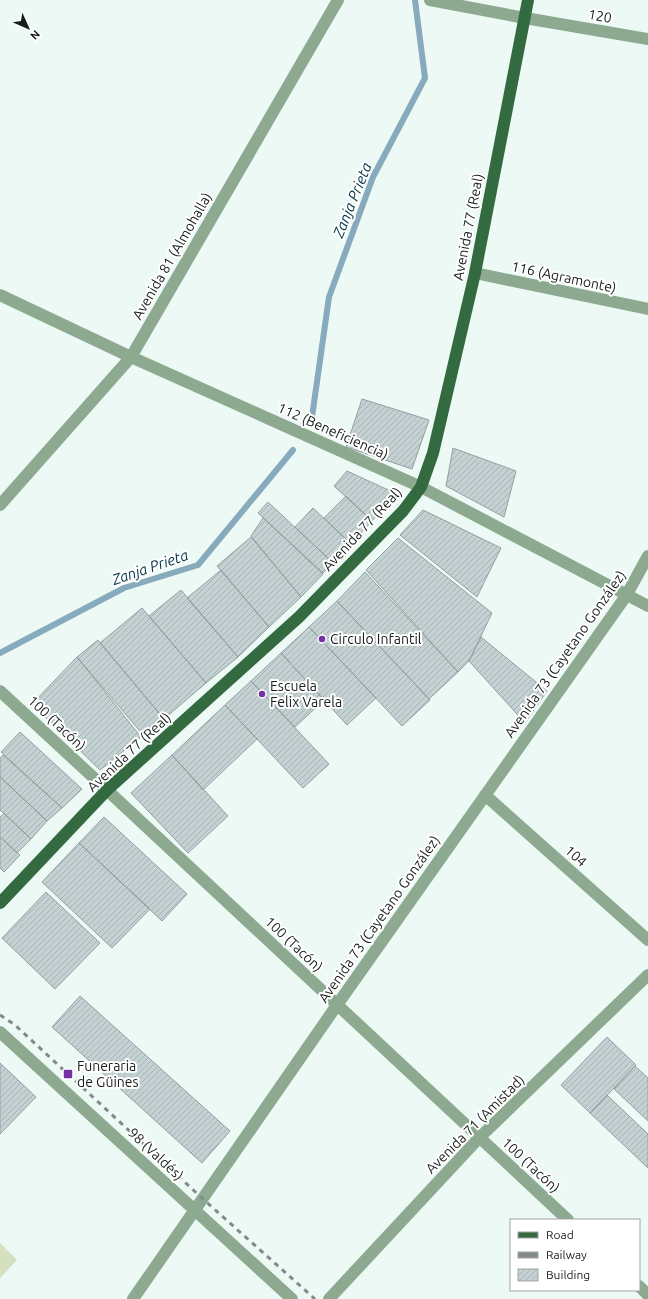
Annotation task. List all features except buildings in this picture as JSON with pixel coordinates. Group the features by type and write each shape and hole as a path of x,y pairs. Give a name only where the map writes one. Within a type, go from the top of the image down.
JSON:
{"main road":[{"name":"Avenida 77 (Real)","path":"0,903 108,790 299,617 403,511 421,487 433,453 475,273 528,0"}],"street":[{"name":"Avenida 81 (Almohalla)","path":"0,505 131,357 338,0"},
{"name":"120","path":"430,0 648,39"},
{"name":"116 (Agramonte)","path":"475,273 648,309"},
{"name":"112 (Beneficiencia)","path":"0,295 131,357 421,487 626,596 648,606"},
{"name":"Avenida 73 (Cayetano González)","path":"133,1299 337,1005 626,596 648,556"},
{"name":"100 (Tacón)","path":"0,691 567,1219"},
{"name":"104","path":"485,795 648,940"},
{"name":"Avenida 71 (Amistad)","path":"329,1299 479,1138 648,975"},
{"name":"98 (Valdés)","path":"0,1032 292,1299"},
{"path":"640,1287 648,1295"}],"green space":[{"path":"0,1243 17,1260 0,1278"}],"waterway":[{"name":"Zanja Prieta","path":"312,417 329,297 373,177 425,78 415,0"},
{"name":"Zanja Prieta","path":"0,653 124,588 198,565 293,450"}],"railway":[{"path":"0,1015 15,1025 203,1199 315,1299"}],"place":[{"name":"Circulo Infantil","path":"322,639"},
{"name":"Escuela Felix Varela","path":"262,694"},
{"name":"Funeraria de Güines","path":"68,1074"}]}
